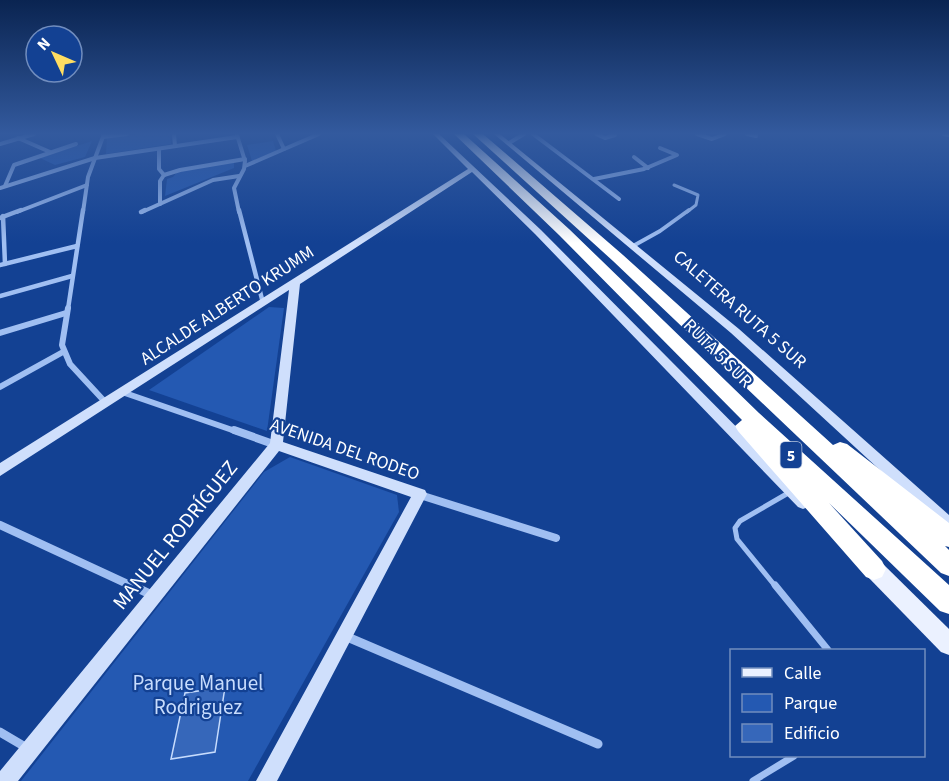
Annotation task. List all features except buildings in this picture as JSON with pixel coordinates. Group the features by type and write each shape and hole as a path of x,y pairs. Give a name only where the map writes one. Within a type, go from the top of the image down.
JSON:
{"highway":[{"name":"RUTA 5 SUR","path":"497,170 752,418 949,602"},
{"name":"RUTA 5 SUR","path":"519,170 618,258 949,565"},
{"path":"637,304 874,569"},
{"path":"739,372 949,537"}],"main road":[{"name":"ALCALDE ALBERTO KRUMM","path":"0,470 470,170"},
{"path":"474,170 538,232 791,491 949,644"},
{"name":"CALETERA RUTA 5 SUR","path":"542,170 735,332 949,524"},
{"path":"276,445 295,282"},
{"name":"AVENIDA DEL RODEO","path":"276,445 420,495"},
{"name":"MANUEL RODRÍGUEZ","path":"5,781 276,445"},
{"path":"266,781 420,495"}],"street":[{"path":"2,187 11,170"},
{"path":"2,187 50,170"},
{"path":"91,170 62,338 63,352 70,363 106,403"},
{"path":"160,170 164,175"},
{"path":"160,204 160,181 164,175 178,170"},
{"path":"242,170 234,191 263,303"},
{"path":"582,170 619,199"},
{"path":"594,179 636,170"},
{"path":"141,212 213,180 239,176"},
{"path":"77,246 2,265 2,217 87,184"},
{"path":"0,296 72,276"},
{"path":"0,333 66,314"},
{"path":"0,387 63,352"},
{"name":"AVENIDA DEL RODEO","path":"122,392 276,445"},
{"name":"AVENIDA DEL RODEO","path":"420,495 556,538"},
{"path":"0,525 155,596"},
{"path":"344,636 598,744"},
{"path":"0,732 30,750"}],"lane":[{"path":"633,246 660,231 696,205 698,195 674,185"},
{"path":"791,491 740,521 735,528 737,539 826,649"},
{"path":"753,781 792,757"}],"green space":[{"path":"228,170 165,196 167,179 173,177 177,172"},
{"path":"269,307 284,308 267,431 149,390"},
{"name":"Parque Manuel Rodriguez","path":"290,457 397,495 399,512 248,781 21,781 264,472"}]}
